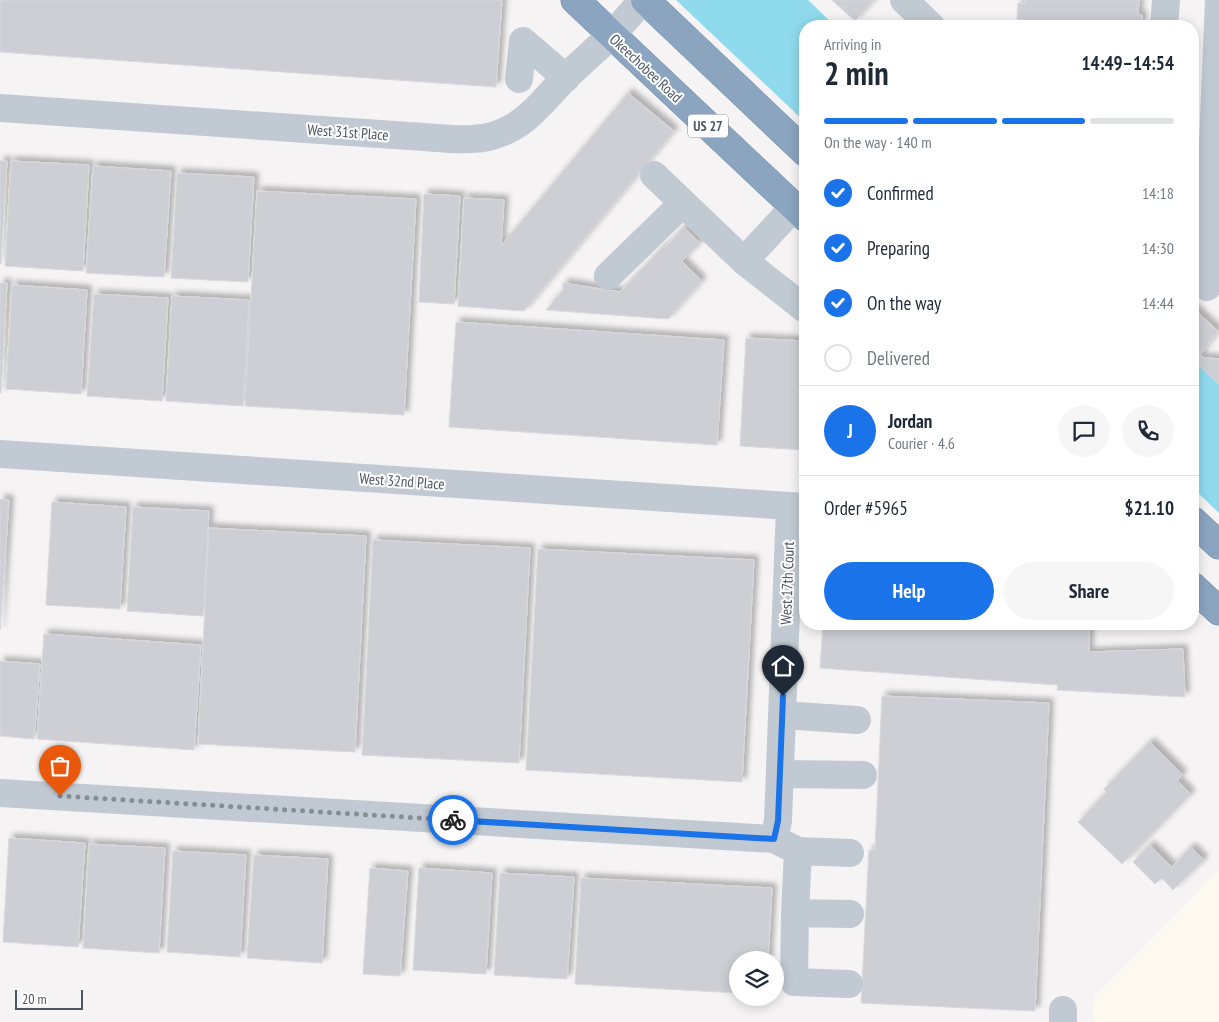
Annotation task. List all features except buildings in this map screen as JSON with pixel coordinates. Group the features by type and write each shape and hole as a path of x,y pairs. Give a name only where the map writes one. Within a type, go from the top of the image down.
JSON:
{"highway":[{"name":"Okeechobee Road","path":"574,0 799,212"},
{"path":"644,0 799,146"},
{"path":"1199,526 1219,545"},
{"path":"1199,593 1219,612"}],"street":[{"name":"West 31st Place","path":"0,108 389,135 474,139 507,131 524,121 612,35 644,0"},
{"path":"904,0 925,20"},
{"path":"1164,20 1166,0"},
{"path":"1206,286 1208,157 1219,0"},
{"path":"519,78 523,41 566,78"},
{"path":"654,175 744,261 799,304"},
{"path":"608,276 683,203"},
{"path":"744,261 799,212"},
{"name":"West 32nd Place","path":"0,454 798,507"},
{"name":"West 17th Court","path":"774,839 778,821 782,716 798,507"},
{"path":"782,716 857,720"},
{"path":"780,774 863,775"},
{"path":"0,793 774,839 798,851 850,853"},
{"path":"798,851 794,982 849,984"},
{"path":"795,913 850,914"}],"shaded area":[{"path":"1219,870 1219,1022 1093,1022 1094,997"}],"water":[{"path":"676,0 808,0 829,20 799,20 799,116"},
{"path":"1199,365 1219,384 1219,513 1199,494"}],"way so far":[{"path":"60,796 453,820"}],"route":[{"path":"453,820 774,839 778,821 783,696"}]}
